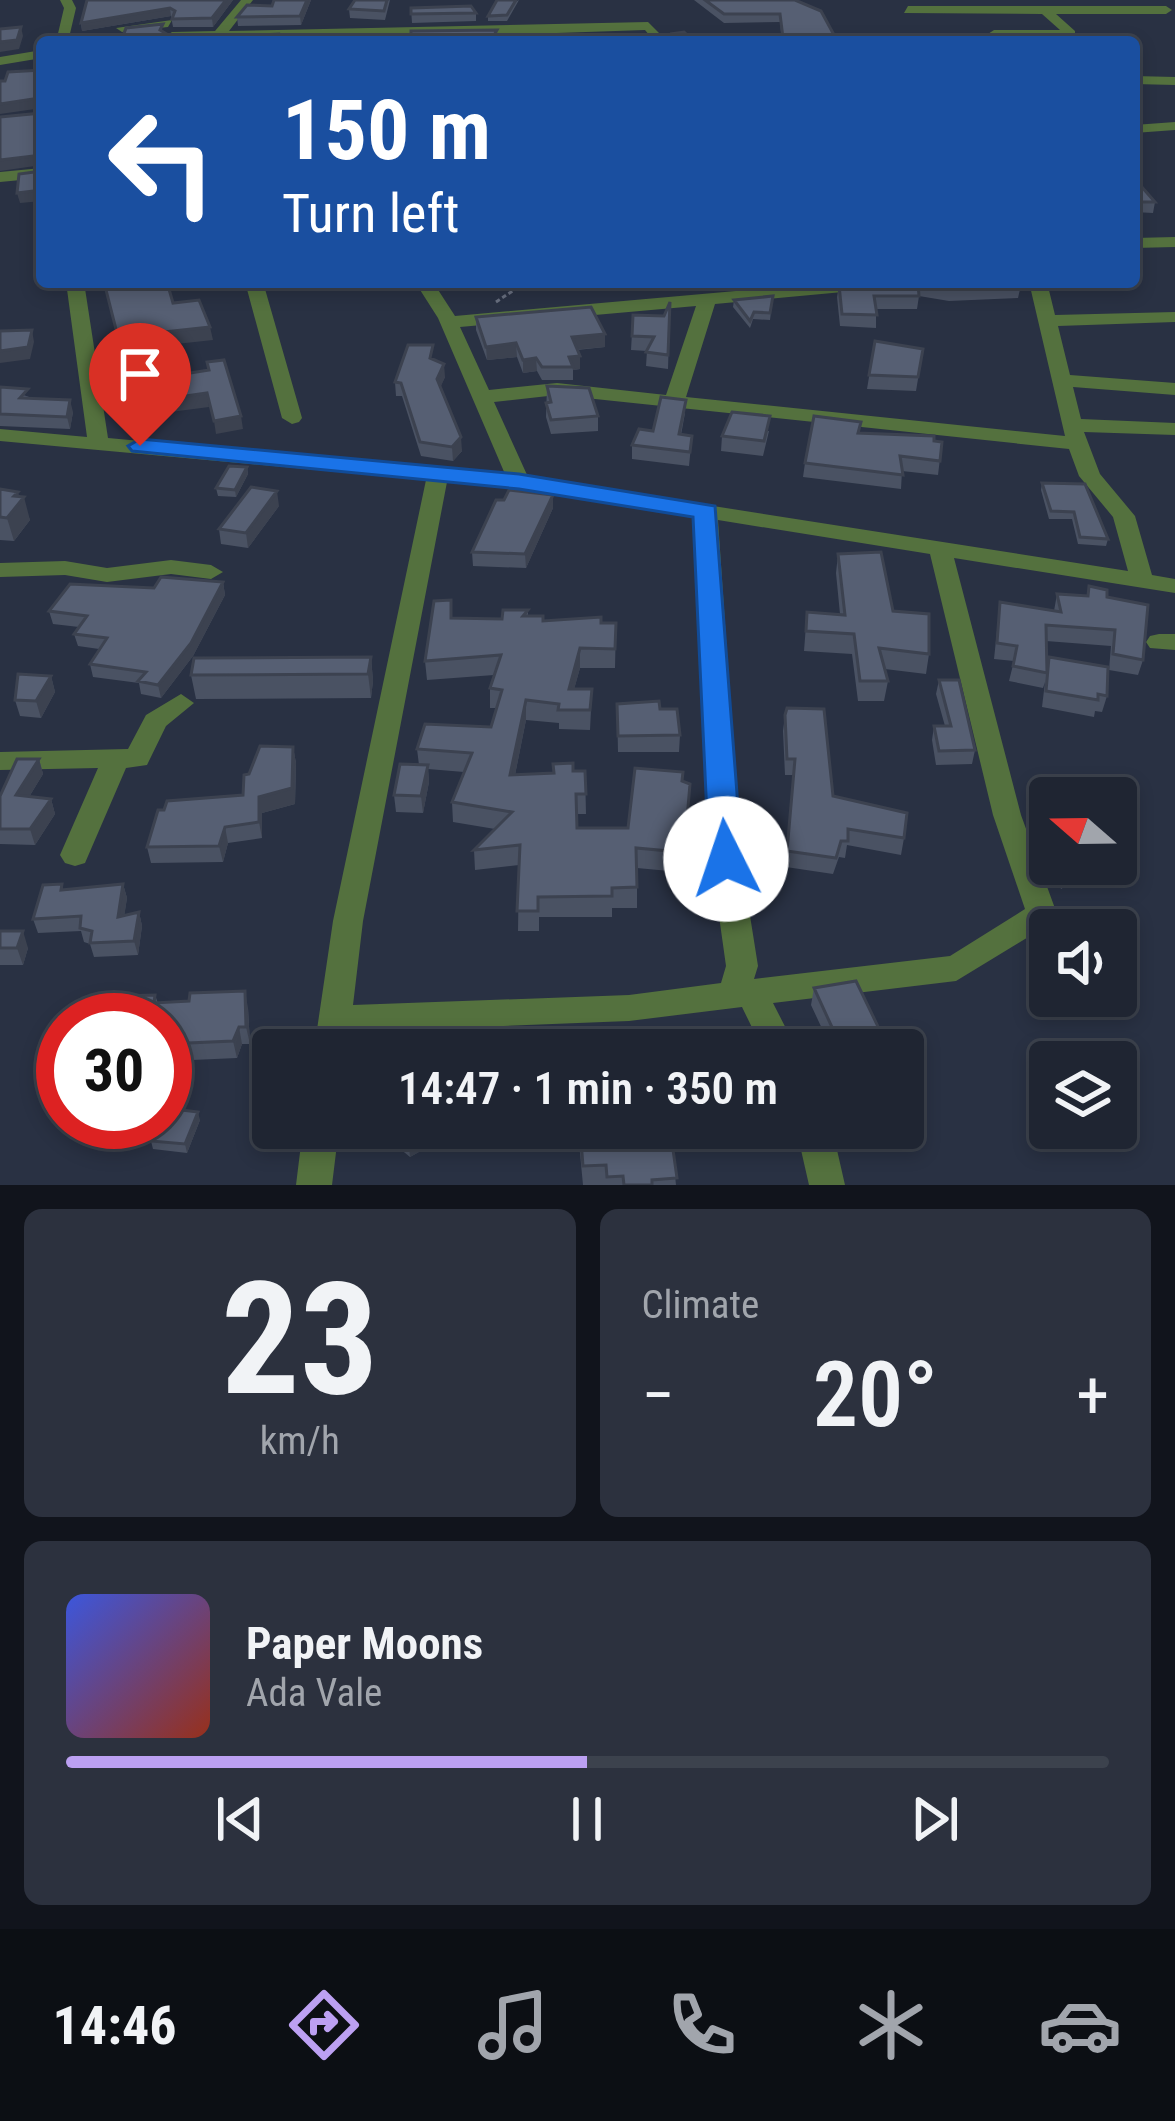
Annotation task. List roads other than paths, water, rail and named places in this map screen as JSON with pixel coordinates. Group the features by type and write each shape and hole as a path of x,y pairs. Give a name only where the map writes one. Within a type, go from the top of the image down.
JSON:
{"street":[{"path":"63,36 70,8 66,0"},
{"path":"219,35 247,0"},
{"path":"169,2 171,34"},
{"path":"908,10 1172,11"},
{"path":"994,36 1071,34 1045,10"},
{"path":"122,28 219,35 550,36 648,26 657,36"},
{"path":"0,61 36,55"},
{"path":"1140,80 1175,81"},
{"path":"1140,129 1175,126"},
{"path":"1154,128 1175,143"},
{"path":"0,177 36,174"},
{"path":"1140,243 1175,242"},
{"path":"76,288 98,442"},
{"path":"256,288 292,418"},
{"path":"428,288 449,322 519,482"},
{"path":"449,322 831,288"},
{"path":"1040,288 1075,434 1090,476 1124,516 1142,581"},
{"path":"674,402 709,299"},
{"path":"1048,321 1175,317"},
{"path":"1064,380 1175,389"},
{"path":"482,397 557,389 1075,434 1175,429"},
{"path":"0,435 519,482 1175,586"},
{"path":"335,1029 348,921 438,474"},
{"path":"706,511 726,859 742,994 766,1029"},
{"path":"336,1019 629,1008 956,968 1042,914 1007,815 940,549"},
{"path":"0,570 65,568 107,575 171,567 211,572"},
{"path":"0,761 137,758 155,721 181,703"},
{"path":"75,855 115,760"},
{"path":"314,1185 318,1149"},
{"path":"819,1149 827,1185"}]}
